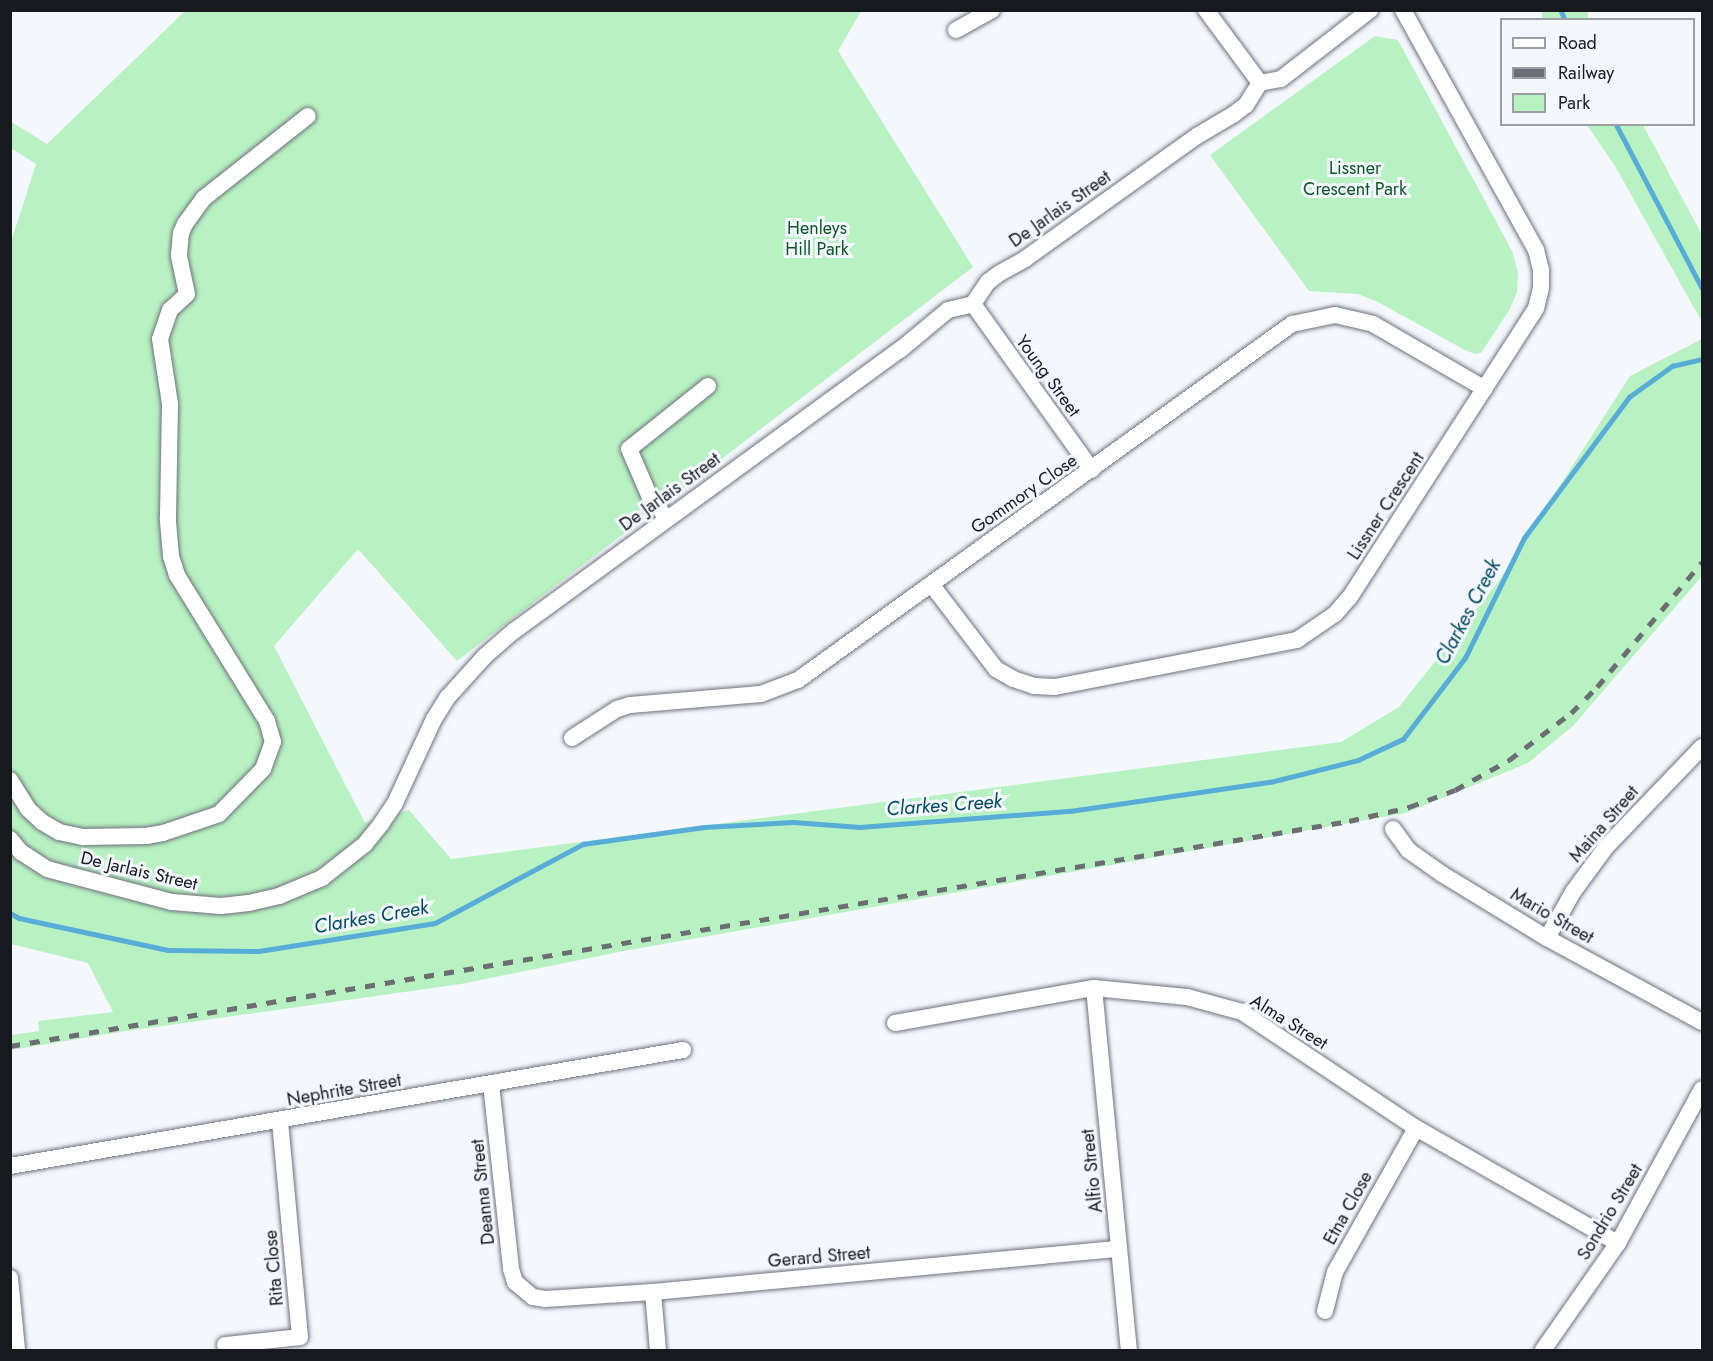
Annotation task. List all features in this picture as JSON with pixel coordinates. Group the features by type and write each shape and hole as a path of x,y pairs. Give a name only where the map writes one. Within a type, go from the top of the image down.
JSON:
{"street":[{"path":"956,30 992,10"},
{"path":"1206,10 1260,83 1281,79 1370,10"},
{"name":"Lissner Crescent","path":"931,584 996,669 1013,679 1034,686 1055,687 1274,647 1297,640 1335,614 1350,597 1536,308 1541,288 1536,250 1403,10"},
{"name":"De Jarlais Street","path":"10,839 21,852 47,869 172,902 221,906 249,903 279,896 322,878 365,844 381,824 395,803 434,719 448,697 478,663 538,613 900,350 948,310 973,304 988,282 1000,273 1025,259 1197,136 1234,114 1246,105 1260,83"},
{"path":"10,780 28,810 59,832 83,837 146,836 163,833 219,814 263,769 273,742 267,721 177,575 171,556 168,508 170,404 160,339 170,310 187,294 179,255 181,233 185,224 204,198 235,171 308,116"},
{"name":"Young Street","path":"973,304 1092,470"},
{"name":"Gommory Close","path":"572,738 616,709 630,705 760,694 798,680 1292,324 1335,315 1373,324 1485,389"},
{"path":"667,519 649,495 629,449 708,386"},
{"name":"Maina Street","path":"1547,938 1573,892 1606,847 1702,747"},
{"name":"Mario Street","path":"1394,829 1408,850 1442,874 1547,938 1702,1022"},
{"name":"Alma Street","path":"895,1023 1094,988 1187,997 1242,1012 1416,1128 1618,1243"},
{"name":"Alfio Street","path":"1094,988 1129,1350"},
{"name":"Nephrite Street","path":"10,1166 683,1050"},
{"name":"Deanna Street","path":"491,1084 511,1269 515,1282 523,1292"},
{"name":"Sondrio Street","path":"1543,1350 1618,1243 1702,1089"},
{"name":"Rita Close","path":"225,1345 300,1337 280,1120"},
{"name":"Etna Close","path":"1325,1311 1335,1272 1416,1128"},
{"name":"Gerard Street","path":"523,1292 545,1299 653,1292 1119,1249"},
{"path":"10,1278 17,1350"},
{"path":"653,1292 658,1350"}],"green space":[{"name":"Henleys Hill Park","path":"185,11 861,11 838,51 973,267 457,661 358,549 274,646 365,823 409,810 451,859 1341,742 1399,707 1498,582 1630,376 1702,339 1702,576 1573,726 1528,763 1406,813 624,951 461,984 120,1032 11,1050 11,1035 39,1031 38,1021 113,1012 88,963 11,944 10,245 36,164 11,148 10,121 47,144"},
{"path":"1542,11 1588,11 1588,18 1542,18"},
{"name":"Lissner Crescent Park","path":"1375,36 1398,40 1512,251 1518,272 1517,292 1510,309 1481,353 1475,354 1463,349 1378,302 1358,294 1309,291 1210,155"},
{"path":"1588,126 1644,126 1702,235 1702,322 1615,166"}],"waterway":[{"path":"1561,10 1564,18"},
{"path":"1617,126 1702,288"},
{"name":"Clarkes Creek","path":"10,913 19,918 168,950 259,951 435,923 583,844 704,827 793,822 860,827 1070,811 1270,782 1358,760 1403,739 1465,658 1524,538 1629,397 1672,366 1702,359"}],"railway":[{"path":"10,1046 1349,821 1409,807 1455,790 1509,760 1571,713 1597,687 1702,562"}]}
